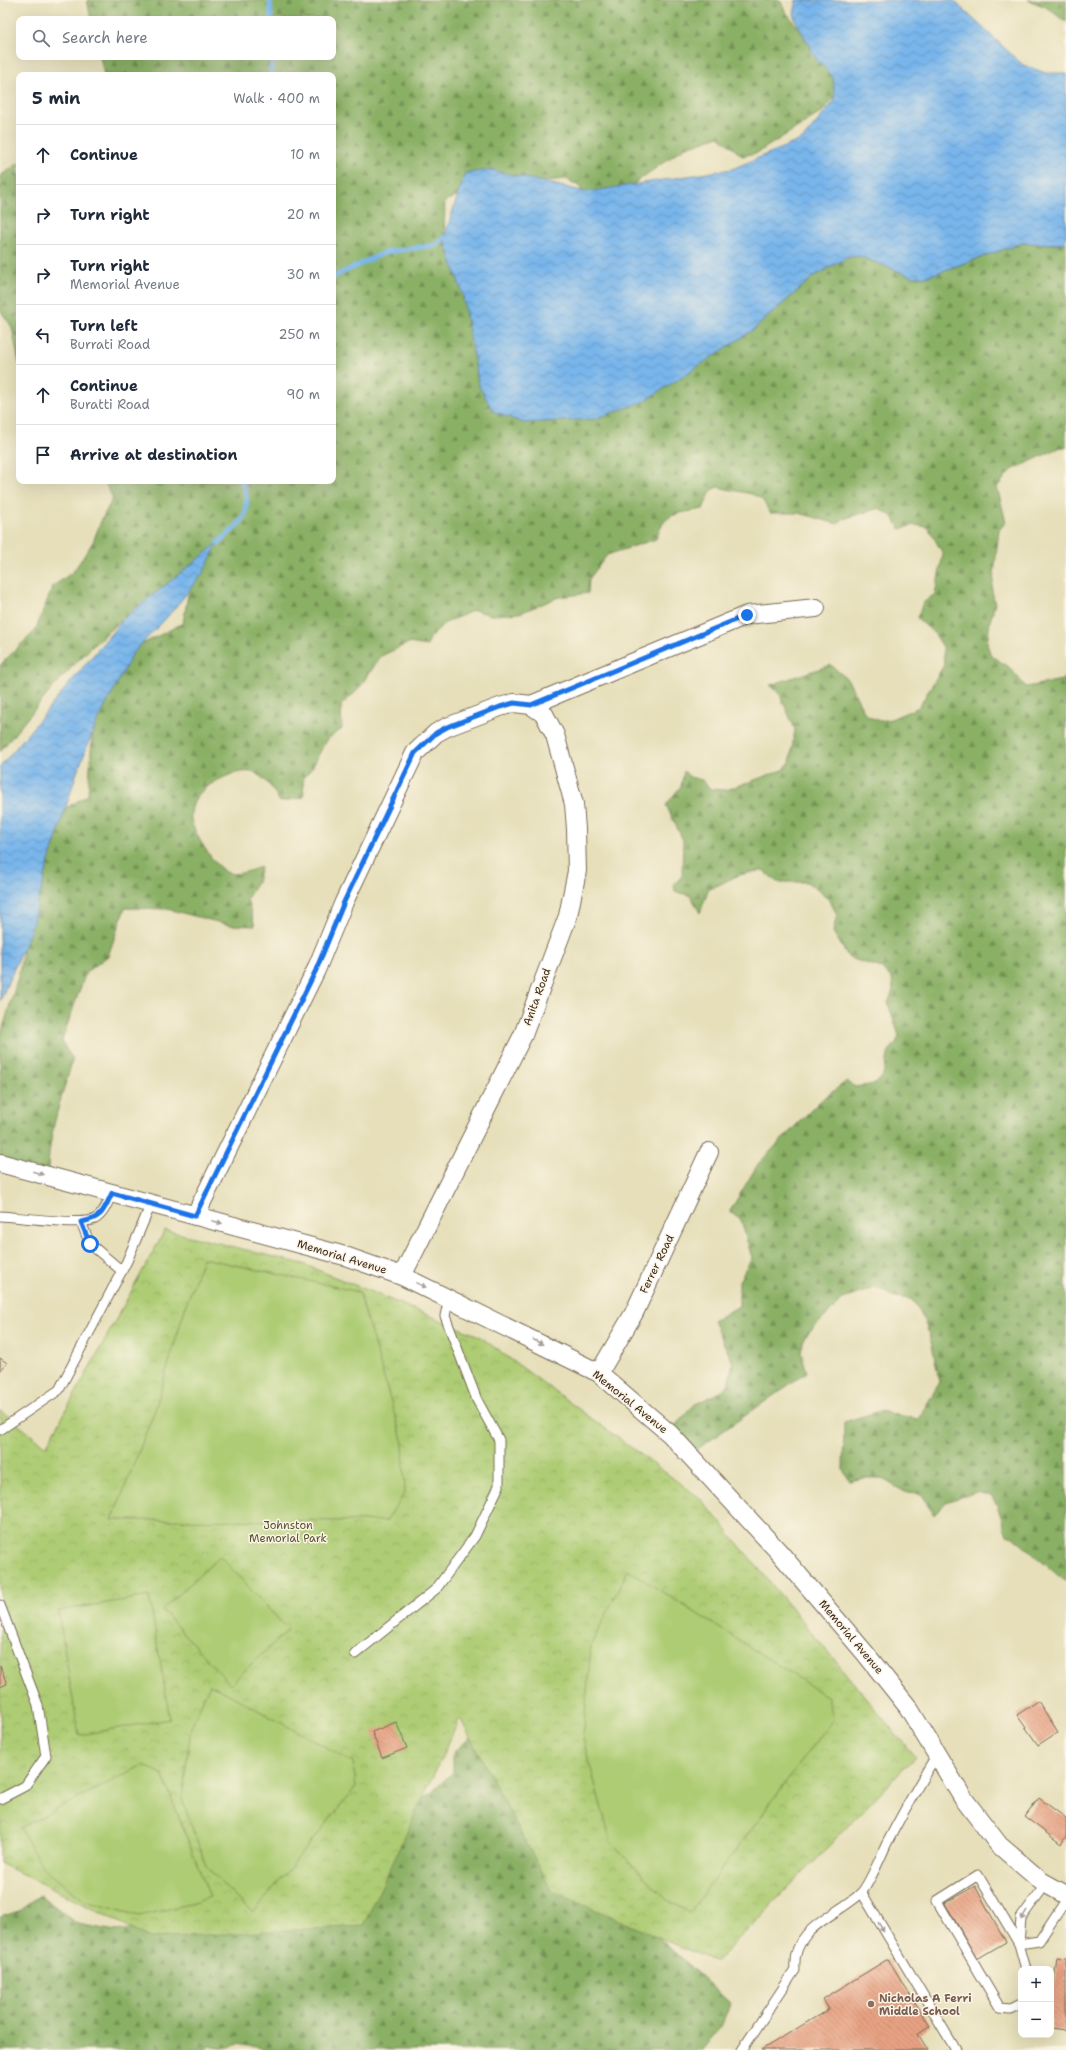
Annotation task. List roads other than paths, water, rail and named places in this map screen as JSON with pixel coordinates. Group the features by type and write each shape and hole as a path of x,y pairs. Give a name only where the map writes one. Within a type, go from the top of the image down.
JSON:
{"street":[{"path":"195,1216 316,970 344,902 415,753 436,733 447,727 514,703 531,705 747,615 816,608"},
{"name":"Anita Road","path":"402,1276 523,1035 568,916 577,871 574,804 555,735 544,714 531,705"},
{"name":"Ferrer Road","path":"599,1373 634,1313 709,1152"},
{"name":"Memorial Avenue","path":"0,1163 345,1256 402,1276 599,1373 670,1434 779,1552 865,1653 908,1707 963,1798 998,1845 1061,1890"}],"lane":[{"path":"0,1216 81,1222 94,1219 102,1214 112,1193"},
{"path":"0,1430 59,1390 122,1271 151,1204"},
{"path":"81,1222 90,1244 122,1271"},
{"path":"355,1654 436,1589 475,1536 499,1486 499,1440 477,1400 445,1316 449,1298"},
{"path":"0,1605 38,1705 46,1756 25,1786 0,1799"},
{"path":"742,2050 795,1970 794,1959 796,1948 817,1923 862,1893 897,1823 937,1754"},
{"path":"1018,2006 1011,2009 1000,2008 937,1901 978,1876 1019,1944 1025,1966"},
{"path":"1019,1944 1020,1918 1061,1890"},
{"path":"1019,1944 1039,1941 1061,1890"},
{"path":"862,1893 956,2050"}],"water":[{"path":"796,0 953,0 1023,65 1046,73 1066,73 1066,240 1060,244 1022,243 928,276 913,277 859,256 846,258 813,277 753,330 645,401 595,419 523,423 493,411 479,386 462,292 444,238 465,173 492,170 586,192 732,169 803,139 835,100 833,77 816,59 794,17"},
{"path":"218,543 203,573 170,614 133,653 97,722 76,775 49,861 30,932 0,1001 0,767 124,618"}],"waterway":[{"path":"270,0 271,16"},
{"path":"270,72 272,60"},
{"path":"336,276 386,252 436,245 444,238"},
{"path":"218,543 234,529 244,517 247,502 243,484"}],"place":[{"name":"Nicholas A Ferri Middle School","path":"871,2004"}],"park label":[{"name":"Johnston Memorial Park","path":"288,1531"}]}
